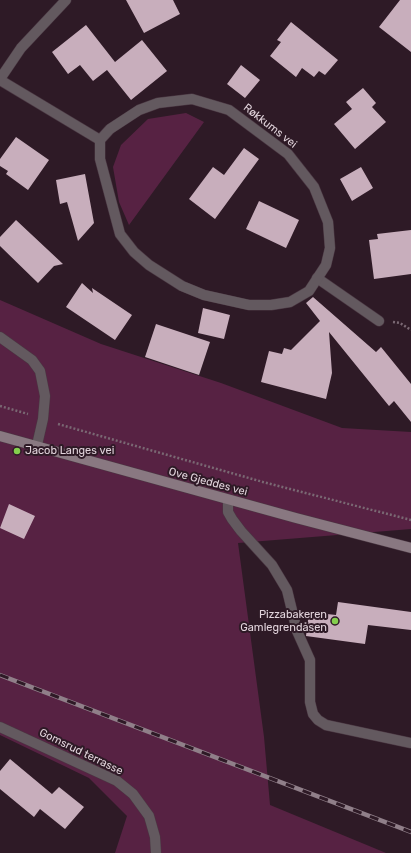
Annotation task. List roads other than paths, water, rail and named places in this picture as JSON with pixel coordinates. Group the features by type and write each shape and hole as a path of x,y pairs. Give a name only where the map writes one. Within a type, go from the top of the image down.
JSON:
{"street":[{"path":"66,0 21,48 0,80 100,140"},
{"name":"Røkkums vei","path":"192,99 229,110 288,154 314,187 328,222 330,248 326,265 308,291 290,302 271,305 249,304 204,295 182,286 134,252 120,234 100,159 100,140 110,130 130,116 158,104 192,99"},
{"path":"318,278 379,321"},
{"path":"0,337 32,360 40,371 45,396 44,419 36,446"},
{"name":"Ove Gjeddes vei","path":"0,436 228,500 411,548"},
{"path":"228,500 228,512 232,519 240,531 272,565 287,590 297,632 310,660 310,702 313,714 318,720 326,725 411,743"},
{"name":"Gomsrud terrasse","path":"0,727 117,781 133,794 149,816 155,837 156,853"}],"railway":[{"path":"0,675 411,832"}],"place":[{"name":"Jacob Langes vei","path":"17,451"},
{"name":"Pizzabakeren Gamlegrendåsen","path":"335,621"}]}
